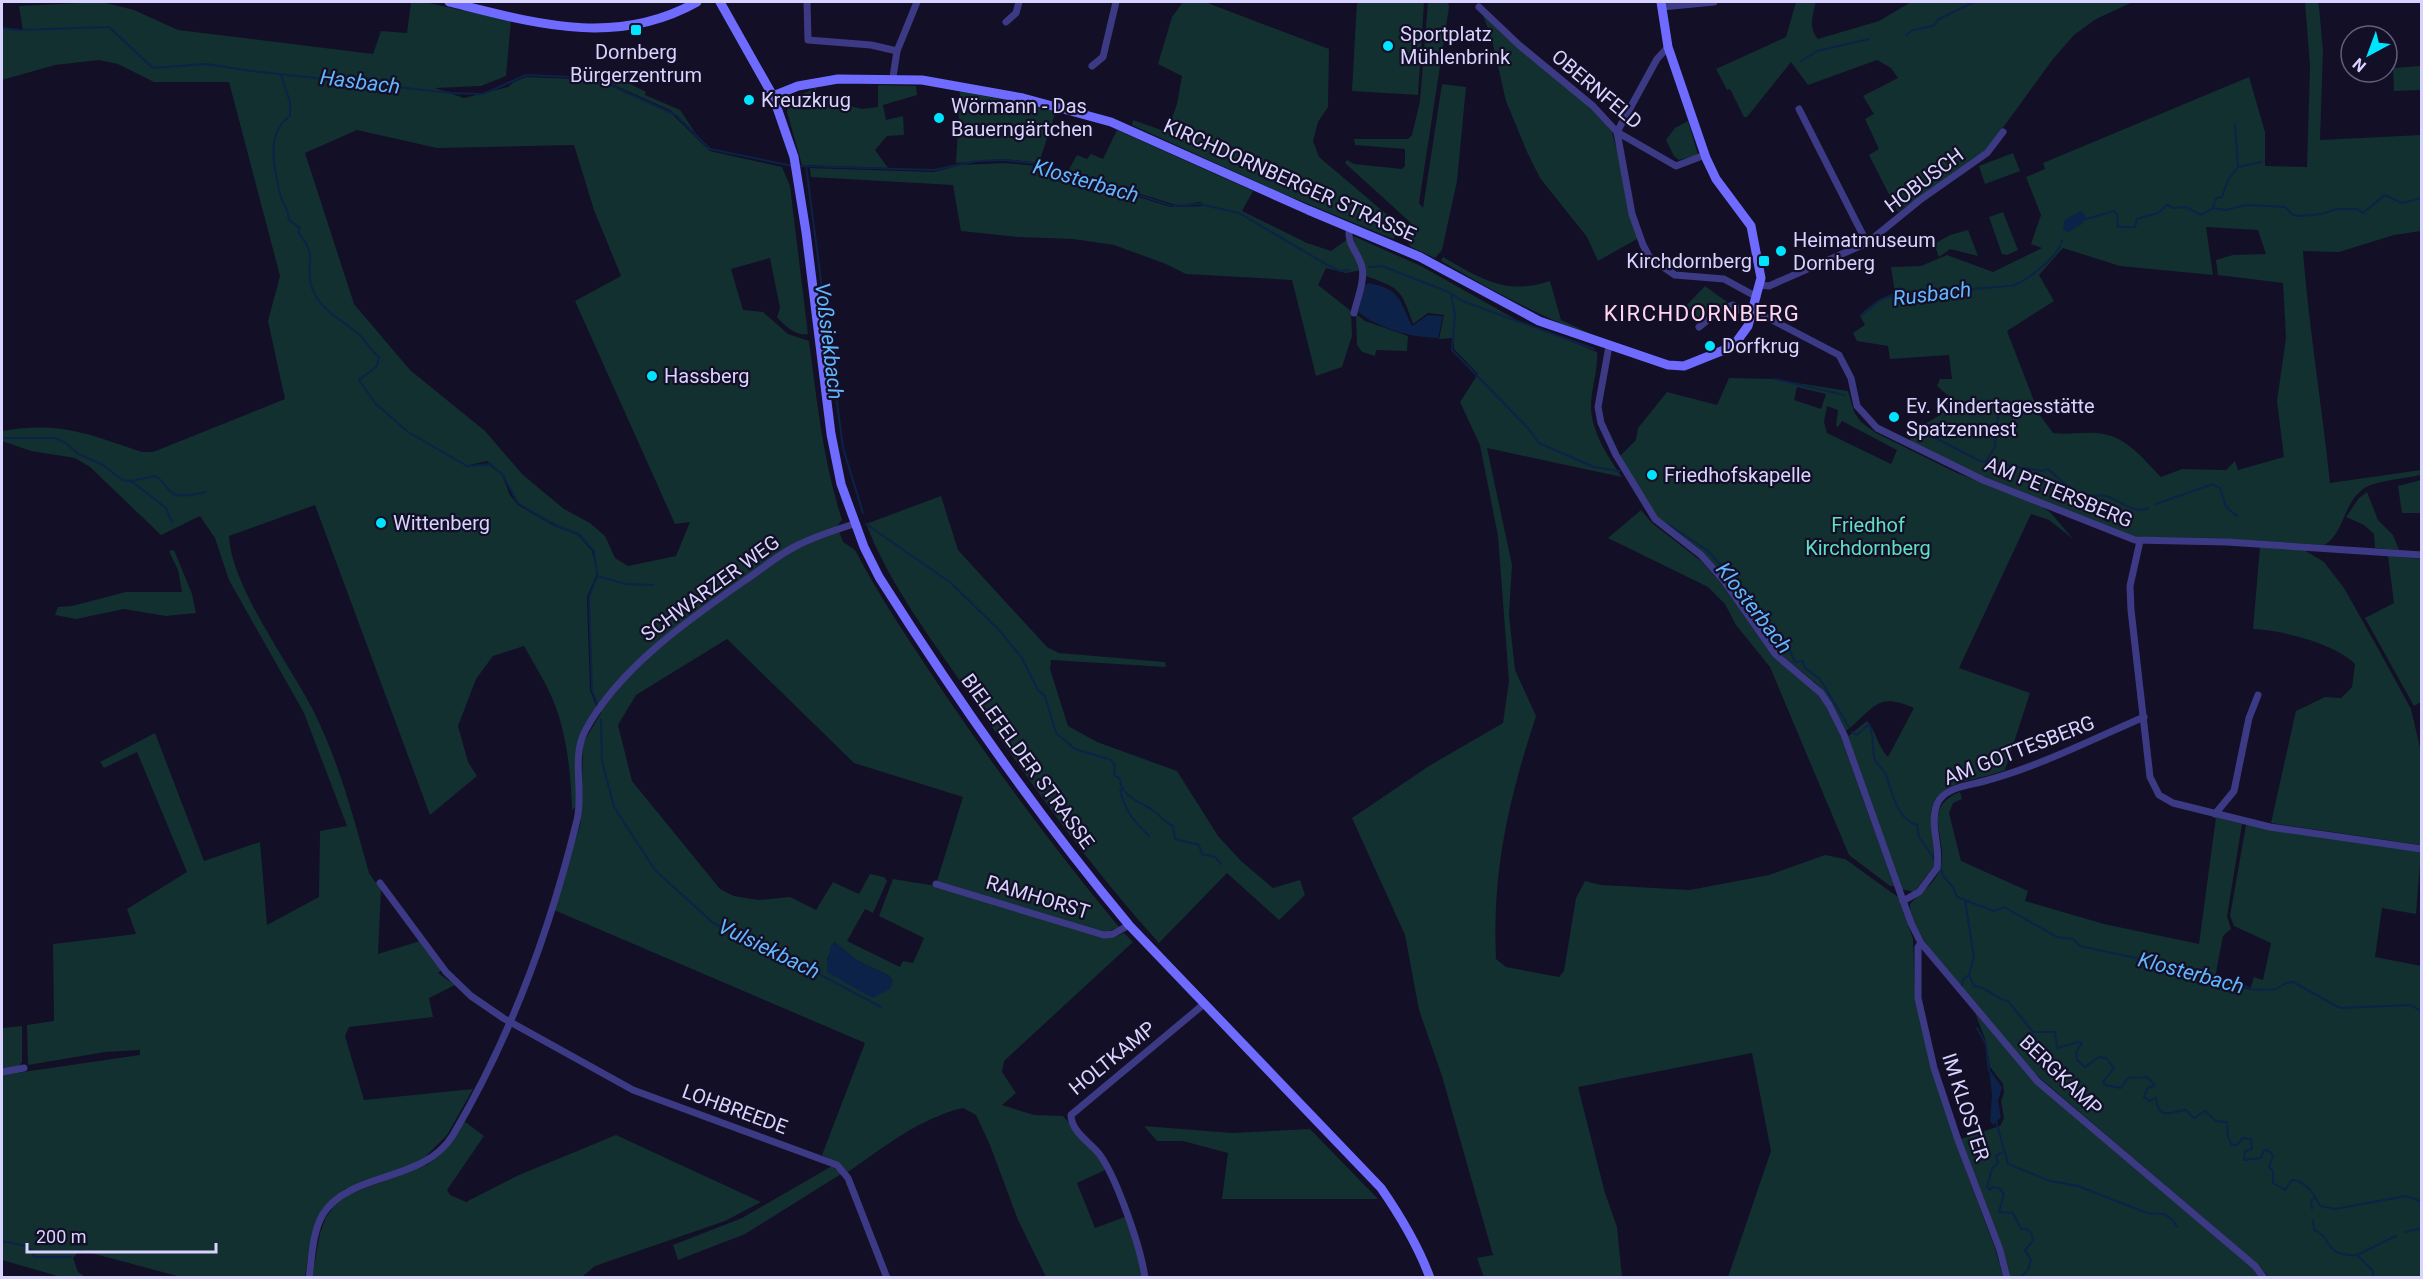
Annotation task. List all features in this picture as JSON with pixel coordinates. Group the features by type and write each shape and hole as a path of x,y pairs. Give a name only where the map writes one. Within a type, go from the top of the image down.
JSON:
{"street":[{"path":"448,2 541,23 599,29 653,21 697,2"},
{"name":"BIELEFELDER STRASSE","path":"720,2 773,96 796,166 831,434 841,484 854,524 879,577 907,621 1057,836 1129,925 1381,1188 1411,1235 1430,1278"},
{"path":"807,2 808,40 871,45 897,51"},
{"path":"893,77 897,51 917,2"},
{"path":"1006,22 1017,13 1019,2"},
{"path":"1092,66 1103,57 1116,2"},
{"path":"1661,4 1714,2"},
{"name":"KIRCHDORNBERGER STRASSE","path":"773,96 798,86 838,79 893,77 954,83 1057,106 1111,122 1428,261 1539,321 1668,365 1684,366 1733,345 1746,332 1757,297 1761,272 1751,226 1716,179 1706,155 1668,47 1661,4"},
{"name":"OBERNFELD","path":"1479,7 1519,45 1593,106 1617,132 1676,166 1706,155"},
{"path":"1668,47 1657,58 1617,132 1632,214 1643,245 1650,258 1675,275 1724,279 1757,297"},
{"path":"1799,109 1867,243"},
{"name":"HOBUSCH","path":"1760,285 1769,286 1867,243 1920,200 1987,153 2003,132"},
{"path":"1350,228 1348,236 1362,268 1354,314"},
{"name":"AM PETERSBERG","path":"1699,327 1721,309 1733,305 1839,355 1851,378 1857,406 1877,428 1983,480 2140,541 2227,542 2421,555"},
{"name":"BERGKAMP","path":"1609,346 1598,407 1601,423 1616,455 1655,519 1701,555 1724,581 1775,654 1821,693 1844,735 1903,901 1921,943 2037,1081 2255,1266 2264,1278"},
{"name":"SCHWARZER WEG","path":"309,1278 316,1231 323,1215 333,1202 346,1192 412,1169 433,1155 451,1138 513,1024 536,957 577,820 580,743 603,706 638,662 698,613 795,546 854,524"},
{"path":"2140,541 2130,598 2150,777 2155,790 2173,803 2270,827 2421,849"},
{"path":"2215,814 2234,791 2249,718 2258,695"},
{"name":"AM GOTTESBERG","path":"1903,901 1919,892 1937,868 1934,822 1937,805 1950,791 2011,772 2144,717"},
{"name":"LOHBREEDE","path":"380,884 457,984 513,1024 633,1090 837,1165 848,1179 887,1278"},
{"name":"RAMHORST","path":"936,884 1104,935 1113,934 1129,925"},
{"name":"IM KLOSTER","path":"1921,943 1918,947 1918,998 1934,1068 1958,1140 2000,1250 2007,1278"},
{"name":"HOLTKAMP","path":"1145,1278 1142,1259 1101,1156 1074,1126 1071,1115 1204,1004"},
{"path":"2,1072 24,1068"}],"green space":[{"path":"102,2 134,10 178,30 373,54 381,31 407,33 411,2 424,2 511,21 506,76 481,86 435,88 464,98 508,87 526,77 597,80 671,113 710,151 782,167 790,186 808,334 795,332 777,317 780,308 770,258 731,269 743,310 763,312 788,334 809,341 825,453 842,520 837,526 843,542 855,550 898,623 986,753 1119,927 1106,932 937,881 963,797 854,763 727,639 636,695 618,725 632,781 720,889 734,896 758,900 790,897 816,910 833,882 859,894 870,874 884,877 887,881 873,913 865,909 847,941 900,967 903,961 913,963 924,938 879,916 893,879 936,886 1115,937 1124,933 1133,942 1004,1061 1002,1072 1016,1093 1002,1105 1034,1115 1063,1116 1099,1157 1105,1170 1077,1183 1095,1228 1125,1217 1141,1260 1143,1277 1046,1277 1018,1220 990,1145 976,1115 963,1108 917,1126 848,1172 838,1163 822,1155 865,1043 554,910 581,822 583,743 601,713 592,690 589,597 598,576 594,551 579,534 555,524 518,503 503,474 487,461 466,466 489,465 502,475 510,495 518,505 554,526 578,535 592,551 596,567 596,576 587,597 590,690 597,708 577,743 577,805 572,810 569,768 562,726 550,693 524,646 493,656 476,679 458,726 468,762 477,776 430,815 315,505 229,536 232,556 239,577 262,623 312,708 345,789 369,873 381,890 378,954 420,941 441,970 438,973 455,985 429,998 433,1017 349,1027 345,1036 364,1100 473,1089 447,1135 425,1157 412,1165 345,1189 331,1201 309,1249 305,1277 181,1277 80,1250 73,1258 78,1272 85,1277 61,1277 2,1260 2,1075 140,1055 140,1050 105,1052 28,1065 27,1025 54,1021 53,944 136,934 127,909 187,872 137,752 104,768 100,762 155,733 204,861 260,842 267,925 319,897 320,831 347,826 304,713 229,580 215,538 200,516 161,535 90,467 75,458 31,451 2,441 2,431 22,428 58,429 89,435 142,452 153,452 285,399 268,321 280,276 229,82 154,82 118,64 99,60 55,65 2,80 2,28 23,31 19,6","holes":["357,130 437,148 574,145 594,210 621,276 575,301 675,524 690,522 676,556 628,566 615,558 605,536 590,523 564,509 523,475 485,431 410,370 354,304 305,153","834,942 858,961 890,976 827,960"]},
{"path":"1183,2 1205,2 1329,49 1328,107 1318,122 1313,141 1319,157 1398,224 1399,233 1393,239 1279,192 1132,125 1133,120 1167,132 1177,104 1182,76 1158,64 1172,17"},
{"name":"Sportplatz Mühlenbrink","path":"1357,2 1424,2 1418,95 1352,91"},
{"path":"1428,2 1448,2 1449,7 1419,203 1423,208 1442,84 1466,87 1457,181 1442,250 1435,258 1411,247 1408,243 1411,223 1345,163 1347,160 1354,164 1402,169 1405,166 1405,149 1355,145 1354,139 1408,139 1412,135 1420,101"},
{"path":"1796,2 1816,2 1812,26 1818,39 1879,21 1911,2 2133,2 2096,19 2074,35 2053,59 1986,151 1898,212 1869,155 1879,149 1865,119 1874,114 1863,96 1898,78 1891,68 1877,60 1808,85 1791,62 1747,117 1744,117 1730,89 1727,90 1716,69 1786,37"},
{"path":"2305,2 2318,2 2323,51 2320,140 2421,135 2421,231 2394,235 2339,252 2303,251 2330,483 2421,470 2421,475 2382,482 2363,489 2351,503 2335,535 2324,545 2215,538 2136,537 1952,464 1910,441 1912,432 1940,415 1948,407 1945,399 1958,410 1961,407 1937,386 1940,379 1952,379 1949,355 1890,359 1888,346 1857,341 1853,333 1865,325 1860,316 1863,312 1876,302 1895,293 1891,267 1921,266 1947,255 1993,272 2042,248 2031,244 2041,215 2026,177 2045,169 2043,163 2249,77 2265,132 2265,166 2307,167 2310,66","holes":["2206,227 2258,230 2266,254 2233,255 2216,260 2218,275 2283,283 2286,338 2277,401 2284,457 2238,470 2235,461 2226,470 2182,469 2161,477 2132,448 2116,438 2096,433 2053,433 2039,414 2007,331 2054,301 2039,275 2063,248 2120,266 2213,275"]},
{"path":"1483,15 1537,64 1588,104 1612,132 1643,250 1637,239 1598,261 1587,237 1540,178 1506,101 1492,40"},
{"path":"2421,66 2421,90 2394,91 2394,84 2399,84 2399,68"},
{"path":"596,77 626,82 646,92 645,95 680,110 696,134 670,110"},
{"path":"878,85 916,86 917,95 883,105 886,120 903,116 904,135 887,136 875,150 888,168 802,165 787,112 789,100 816,88 816,97 862,109 878,107"},
{"path":"960,91 1056,111 1039,163 1004,159 956,163"},
{"path":"1688,121 1698,155 1679,160 1674,156 1666,140 1675,128"},
{"path":"1117,130 1253,191 1242,211 1307,243 1331,251 1348,239 1361,270 1346,273 1326,268 1318,285 1351,311 1352,336 1342,367 1316,376 1292,280 1186,274 1166,264 1114,245 1073,239 1018,237 961,231 953,185 811,177 810,168 934,172 961,165 1004,163 1037,166 1171,207 1205,206 1200,202 1179,206 1068,171 1077,155 1087,159 1091,154 1103,159"},
{"path":"2013,153 2020,171 1985,184 1979,166"},
{"path":"2003,212 2018,250 2007,255 2002,254 1989,217"},
{"path":"1968,230 1978,256 1950,249 1939,257 1934,244 1950,235"},
{"path":"1353,236 1421,266 1515,319 1597,352 1591,404 1593,424 1601,443 1622,477 1487,448 1512,565 1509,615 1515,670 1536,716 1518,776 1504,835 1495,926 1496,959 1506,967 1559,977 1564,971 1576,898 1585,881 1601,885 1690,890 1769,875 1825,855 1845,859 1898,897 1913,939 1915,998 1955,1141 1996,1251 2003,1277 1728,1277 1771,1151 1752,1053 1578,1087 1605,1193 1617,1227 1622,1277 1484,1277 1477,1258 1493,1255 1442,1076 1419,1010 1405,935 1352,818 1429,766 1503,723 1509,681 1498,536 1480,445 1460,402 1478,374 1454,349 1454,338 1439,339 1444,315 1428,313 1413,324 1398,291 1366,276"},
{"path":"1443,257 1481,278 1506,286 1520,287 1550,281 1561,320 1602,339 1520,304 1441,261"},
{"path":"1705,286 1727,302 1722,306 1717,305 1702,320 1693,317 1685,307"},
{"path":"1356,314 1365,321 1408,336 1407,351 1376,350 1375,356 1362,352 1357,345"},
{"name":"Friedhof Kirchdornberg","path":"1729,378 1772,379 1848,391 1854,412 1861,422 1876,433 1957,473 2041,506 2051,513 2073,539 2049,520 2031,514 1959,668 2030,693 2005,770 1957,784 1938,796 1933,806 1931,819 1934,866 1914,892 1901,889 1847,737 1867,721 1888,757 1914,708 1891,701 1883,702 1876,705 1846,731 1829,699 1819,686 1777,651 1726,578 1702,553 1662,522 1650,509 1620,456 1636,440 1638,428 1667,392 1717,405","holes":["1797,387 1826,394 1821,409 1794,400","1827,406 1838,410 1836,426 1838,427 1842,421 1897,450 1891,464 1827,433 1824,422"]},
{"path":"2421,480 2421,513 2402,513 2398,486"},
{"path":"2367,492 2378,520 2393,535 2399,550 2375,548 2374,534 2364,525 2346,517 2359,498"},
{"path":"941,496 958,550 1047,647 1059,653 1165,662 1166,667 1051,660 1050,669 1068,726 1097,742 1177,771 1218,836 1241,861 1273,888 1300,880 1305,895 1279,920 1227,873 1159,943 1107,883 1035,788 925,631 887,568 866,524"},
{"path":"1641,510 1652,523 1701,561 1721,583 1772,656 1816,692 1825,705 1841,737 1894,886 1890,886 1849,855 1770,667 1736,625 1725,604 1708,587 1608,538"},
{"path":"2260,547 2304,550 2324,562 2344,588 2411,709 2421,752 2421,845 2271,823 2296,711 2325,697 2341,698 2352,687 2355,664 2322,644 2278,632 2253,629"},
{"path":"174,550 192,594 196,613 166,616 124,609 76,619 55,615 58,607 72,606 126,592 182,592 178,570 169,551"},
{"path":"2388,556 2421,559 2421,702 2414,706 2365,618 2394,603"},
{"path":"1960,792 1962,799 1953,803 1949,813 1961,861 2028,891 2025,901 2104,924 2199,944 2216,817 2242,824 2227,916 2231,929 2223,936 2215,978 2250,990 2254,977 2263,980 2271,943 2234,926 2230,916 2246,825 2421,851 2416,914 2382,908 2375,957 2421,966 2421,1277 2269,1277 2257,1264 2021,1060 1938,960 1913,919 1910,904 1932,882 1941,867 1938,815 1941,806"},
{"path":"1975,1013 2035,1083 2254,1268 2261,1277 2010,1277 2003,1249 1961,1139 2000,1126 2004,1118 2001,1101 2004,1093 2003,1084 1990,1067 1986,1041"},
{"path":"22,1026 22,1062 19,1066 2,1069 2,1028"},
{"path":"464,1121 484,1136 447,1190 450,1195 466,1202 519,1175 616,1135 761,1202 725,1221 595,1266 582,1277 312,1278 320,1233 326,1217 335,1205 347,1195 427,1165 441,1152"},
{"path":"1144,1126 1232,1133 1310,1129 1378,1199 1222,1199 1228,1153 1183,1141 1157,1141"},
{"path":"832,1166 841,1174 745,1234 678,1260 673,1245 742,1218"}],"water":[{"path":"2081,211 2086,216 2082,224 2068,232 2063,230 2064,220"},
{"path":"1369,283 1393,292 1401,302 1412,326 1428,315 1443,316 1438,338 1395,331 1358,312 1365,285"},
{"path":"834,942 858,961 890,976 893,981 890,989 873,998 828,973 830,947"},
{"path":"1989,1069 2002,1087 1998,1101 2001,1117 1993,1125 1990,1121 1992,1095"}],"waterway":[{"path":"1906,35 1913,30 1933,26 1939,19 1974,2"},
{"name":"Hasbach","path":"2,28 20,30 109,27 153,68 206,64 451,93 483,94 526,75 595,78 676,115 710,149 793,166"},
{"path":"1801,61 1817,51 1869,39"},
{"name":"Vulsiekbach","path":"281,75 290,102 290,116 277,132 274,141 274,162 280,194 289,220 300,228 298,232 309,249 310,279 316,296 327,309 361,336 379,357 377,366 359,380 375,403 408,432 467,466 490,464 502,474 518,503 554,525 579,534 594,551 597,576 589,597 592,690 598,706"},
{"name":"Rusbach","path":"2213,207 2216,198 2222,197 2228,180 2238,167 2235,124"},
{"name":"Klosterbach","path":"799,166 934,170 977,161 1003,160 1040,164 1173,206 1199,204 1239,213 1329,266 1340,271 1350,270"},
{"name":"Rusbach","path":"2238,167 2262,162"},
{"name":"Voßsiekbach","path":"806,166 843,448 863,513"},
{"name":"Rusbach","path":"2083,220 2114,211 2117,214 2118,227 2135,227 2137,219 2158,213 2167,205 2173,208 2186,207 2201,215 2213,208 2226,210 2246,205 2285,207 2293,215 2301,216 2322,214 2336,209 2357,209 2363,213 2385,195 2402,203 2422,198"},
{"name":"Rusbach","path":"2011,286 2039,269 2060,246"},
{"name":"Klosterbach","path":"1369,267 1382,266 1451,293 1455,315 1452,350 1528,428 1539,443 1594,467 1619,471"},
{"name":"Rusbach","path":"1861,316 1880,300 1890,296 2008,286"},
{"name":"Rusbach","path":"1452,294 1462,301 1594,349"},
{"path":"1775,379 1844,395"},
{"path":"1997,423 1998,417"},
{"path":"1986,461 1995,447 1996,426"},
{"path":"1916,433 1928,434 1980,461 2042,471 2048,469 2082,495 2106,496 2137,510 2148,508"},
{"path":"2,438 55,438 66,443 78,454 103,465 122,480 131,481 155,476 176,495 186,496 206,492"},
{"path":"131,481 166,508 172,522"},
{"path":"2156,504 2213,484 2220,488 2226,507 2237,516"},
{"name":"Klosterbach","path":"1666,523 1707,550 1740,586 1742,593 1771,626 1772,634 1787,644 1795,662 1803,661 1804,667 1820,679 1849,727"},
{"name":"Voßsiekbach","path":"866,524 951,583 998,629 1022,658 1038,690 1045,696 1056,733 1075,749 1111,760 1115,766 1114,775 1120,779 1128,795 1173,826 1175,839 1199,845 1202,854 1215,857 1221,864"},
{"name":"Vulsiekbach","path":"598,576 625,584 654,585"},
{"name":"Vulsiekbach","path":"601,719 602,761 614,807 655,870 713,923 806,963 817,973 881,1007"},
{"name":"Klosterbach","path":"1852,732 1857,735 1869,724 1875,760 1885,773 1896,804 1904,817 1917,825 1919,837 1936,862"},
{"name":"Voßsiekbach","path":"1122,789 1120,791 1128,811 1149,836"},
{"name":"Klosterbach","path":"1940,865 1943,876 1953,887 1957,897 1994,911 2004,907 2057,937 2073,939 2080,946 2205,973 2255,990 2276,989 2293,982 2340,1008 2411,1005 2422,1012"},
{"name":"Klosterbach","path":"1965,900 1974,957 1969,975 1974,986 1984,988 2008,1001 2033,1032 2055,1032 2057,1048 2082,1043 2076,1052 2077,1060 2085,1067 2099,1057 2106,1058 2114,1068 2103,1082 2105,1085 2121,1088 2128,1078 2147,1077 2155,1085 2147,1089 2144,1097 2149,1101 2156,1098 2157,1105 2163,1113 2186,1110 2194,1118 2205,1111 2216,1121 2227,1122 2228,1137 2232,1145 2237,1145 2243,1138 2251,1139 2252,1149 2245,1151 2244,1160 2261,1158 2264,1150 2269,1151 2273,1156 2269,1167 2273,1171 2273,1183 2285,1190 2292,1180 2302,1183 2315,1197 2311,1201 2312,1209"},
{"name":"Klosterbach","path":"1962,986 1963,979 1969,975"},
{"name":"Klosterbach","path":"1977,1028 1986,1044 1989,1071"},
{"name":"Klosterbach","path":"1996,1121 2008,1164 2050,1181 2078,1186 2147,1213 2164,1214 2173,1220 2177,1227"},
{"path":"2003,1152 1996,1156 1998,1163 1992,1169 1987,1187 1990,1190 1992,1187 1999,1188 2004,1194 1999,1212 2013,1213 2021,1229 2027,1229 2032,1234 2033,1241 2025,1250 2031,1260 2028,1270 2020,1278"},
{"name":"Klosterbach","path":"2315,1197 2320,1206 2335,1209 2406,1196 2422,1202"},
{"name":"Klosterbach","path":"2313,1220 2314,1230 2324,1237 2333,1250 2346,1255 2357,1255 2373,1271 2373,1278"},
{"name":"Klosterbach","path":"2405,1232 2422,1228"},
{"name":"Klosterbach","path":"2357,1255 2396,1236"},
{"path":"2,1241 26,1246 33,1251 34,1257 71,1257"}],"place":[{"name":"Dornberg Bürgerzentrum","path":"636,30"},
{"name":"Sportplatz Mühlenbrink","path":"1388,46"},
{"name":"Kreuzkrug","path":"749,100"},
{"name":"Wörmann - Das Bauerngärtchen","path":"939,118"},
{"name":"Heimatmuseum Dornberg","path":"1781,251"},
{"name":"Kirchdornberg","path":"1764,261"},
{"name":"Dorfkrug","path":"1710,346"},
{"name":"Hassberg","path":"652,376"},
{"name":"Ev. Kindertagesstätte Spatzennest","path":"1894,417"},
{"name":"Friedhofskapelle","path":"1652,475"},
{"name":"Wittenberg","path":"381,523"}],"district":[{"name":"KIRCHDORNBERG","path":"1702,313"}]}
